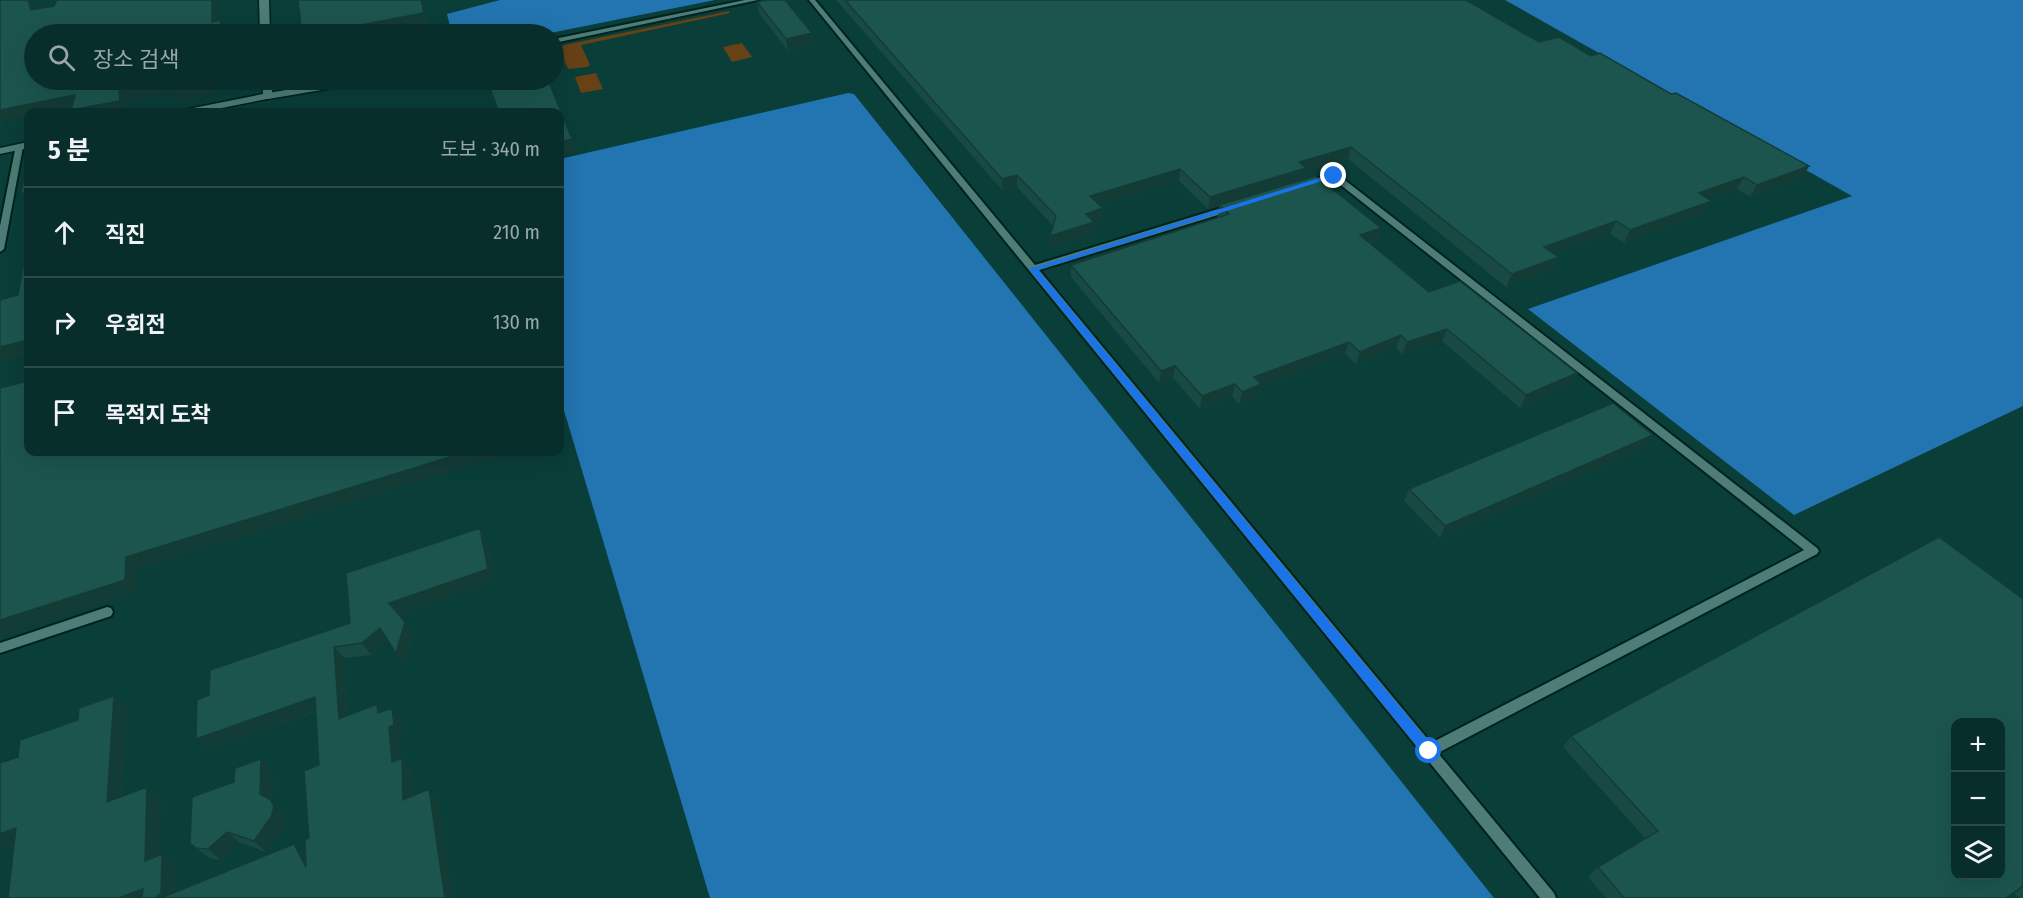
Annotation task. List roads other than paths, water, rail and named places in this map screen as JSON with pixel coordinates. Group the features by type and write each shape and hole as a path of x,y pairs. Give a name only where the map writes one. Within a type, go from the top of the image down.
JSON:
{"main road":[{"path":"264,0 265,24"},
{"path":"268,90 268,96"},
{"path":"208,108 304,90"},
{"path":"0,151 24,146"}],"lane":[{"path":"564,39 755,0"},
{"path":"812,0 1549,898"},
{"path":"0,249 24,146"},
{"path":"1301,186 1334,176 1814,550 1429,751"},
{"path":"1033,269 1245,203"},
{"path":"0,648 107,612"}],"water":[{"path":"500,0 715,0 564,30 564,24 450,24 447,14"},
{"path":"1505,0 2023,0 2023,406 1794,515 1528,309 1852,196"},
{"path":"848,93 854,94 1494,898 710,898 564,410 564,158"}]}
